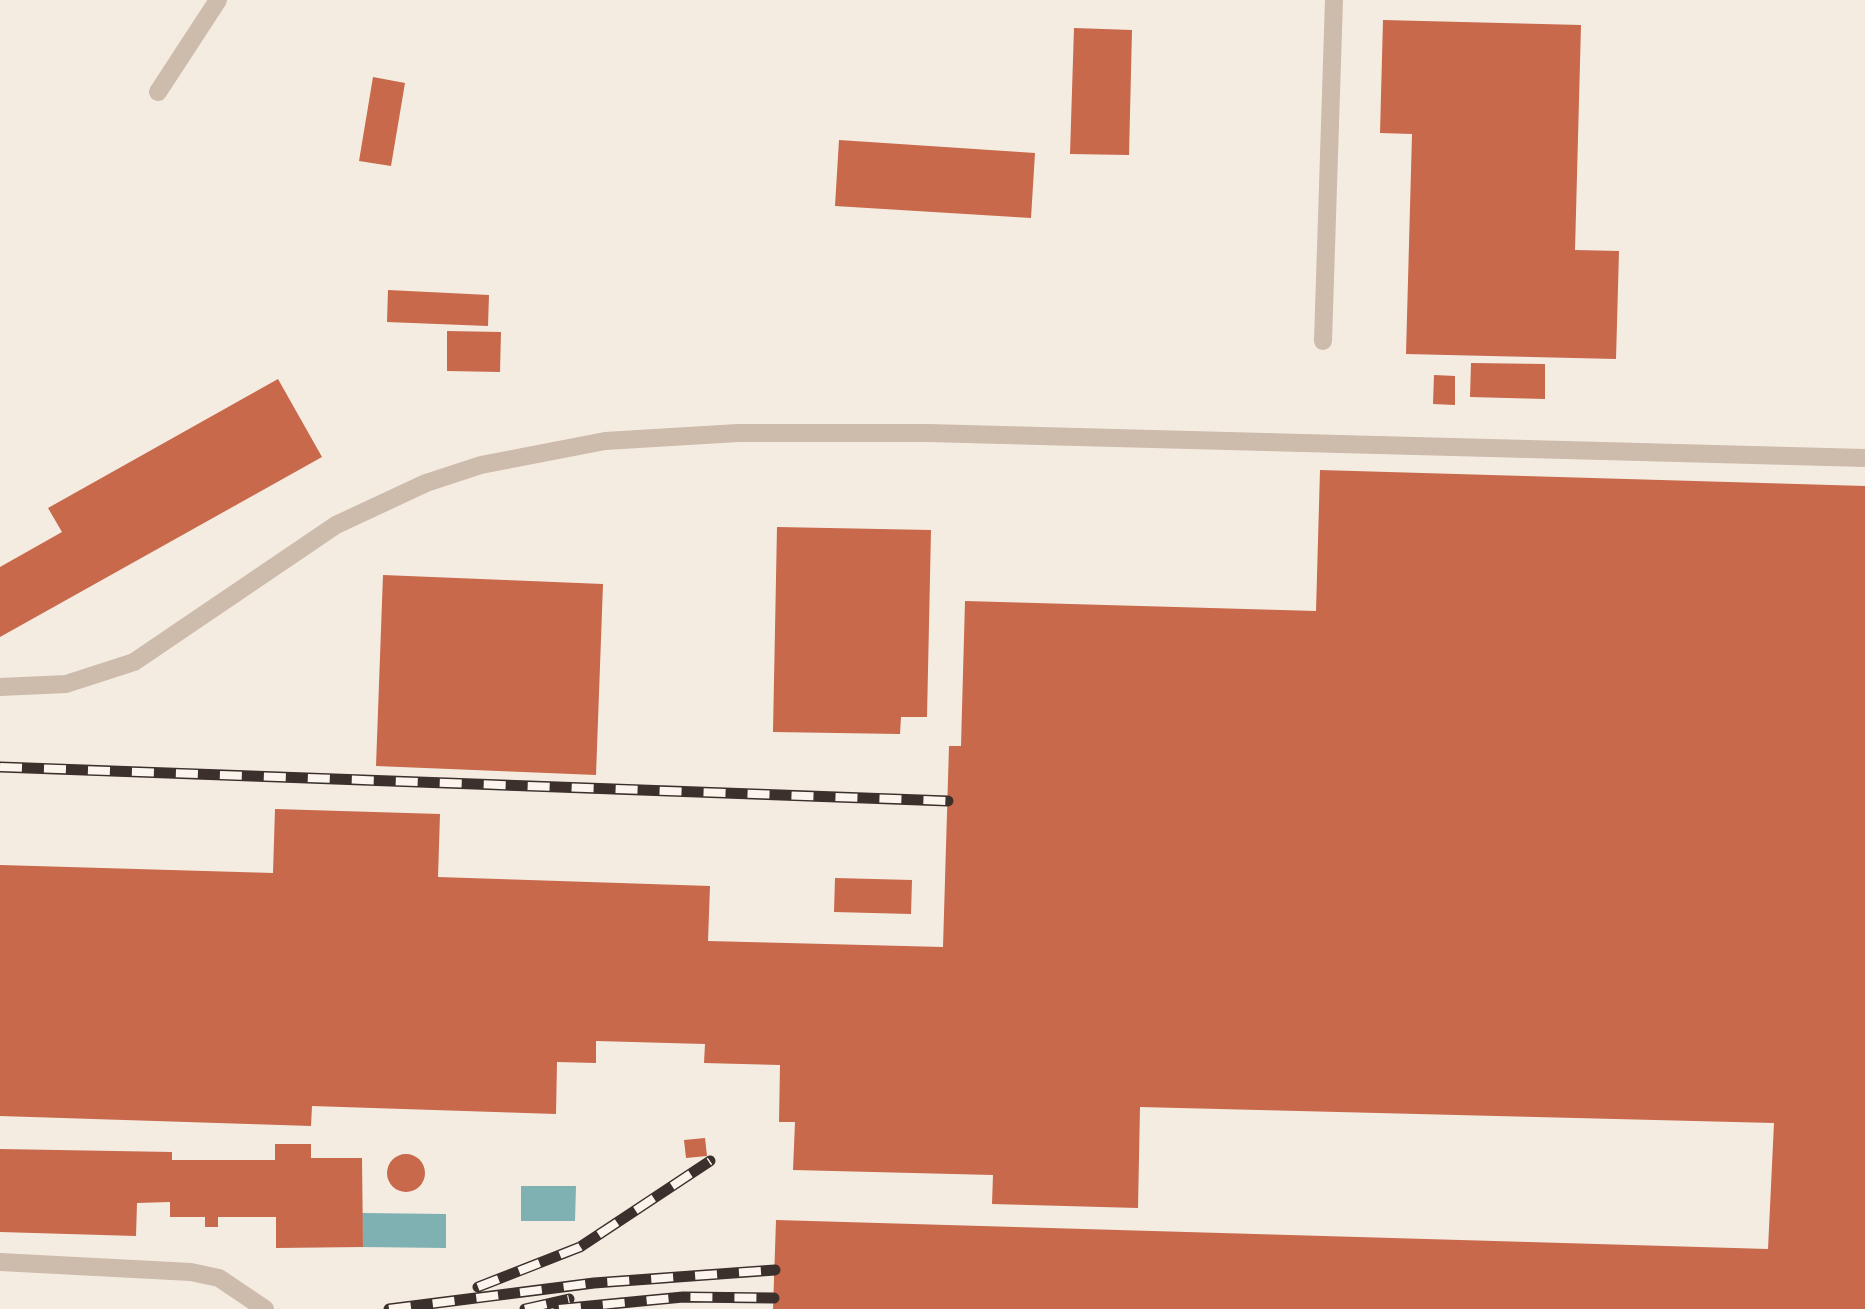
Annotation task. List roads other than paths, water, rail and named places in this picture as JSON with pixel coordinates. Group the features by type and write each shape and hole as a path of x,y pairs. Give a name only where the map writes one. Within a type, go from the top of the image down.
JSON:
{"lane":[{"path":"158,92 218,0"},
{"path":"1324,341 1334,0"},
{"path":"0,687 66,684 134,662 336,525 426,483 481,465 605,442 738,433 928,433 1865,458"},
{"path":"0,1262 192,1272 219,1278 265,1309"}],"water":[{"path":"521,1186 576,1186 575,1221 521,1221"},
{"path":"362,1213 446,1214 446,1248 363,1247"}],"railway":[{"path":"0,767 948,801"},
{"path":"478,1287 580,1247 710,1161"},
{"path":"389,1309 594,1283 775,1270"},
{"path":"559,1309 683,1297 774,1298"},
{"path":"525,1309 569,1299"}]}
